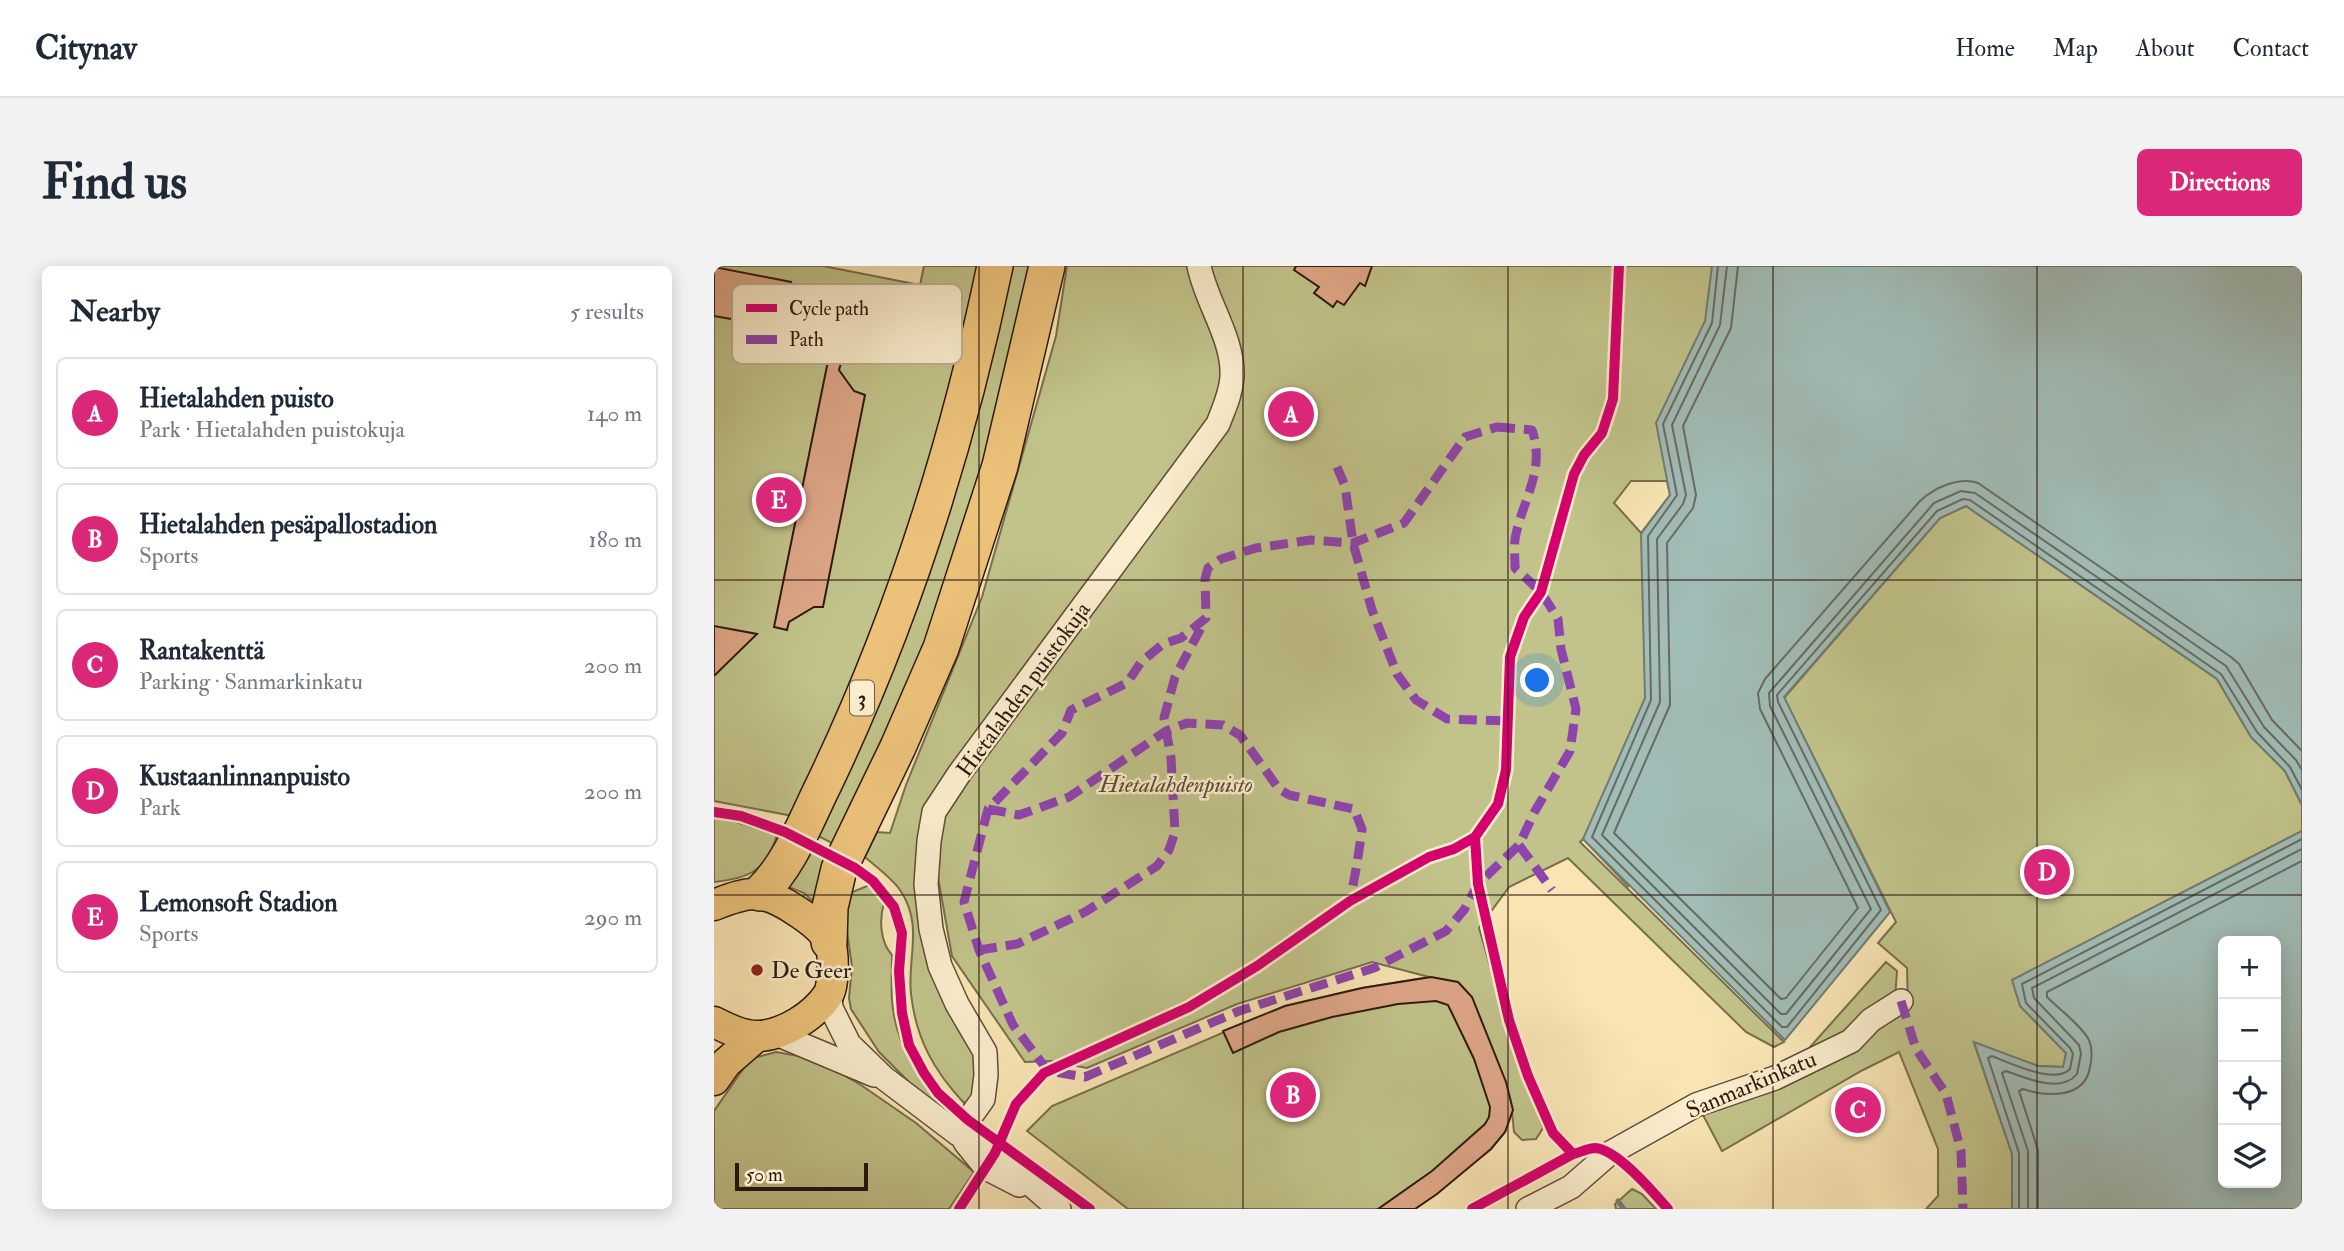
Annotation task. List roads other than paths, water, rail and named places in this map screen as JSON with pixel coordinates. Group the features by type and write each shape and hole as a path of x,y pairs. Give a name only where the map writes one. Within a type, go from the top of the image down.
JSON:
{"highway":[{"name":"3","path":"740,893 809,813 839,753 883,647 942,482 977,349 995,266"},
{"path":"829,942 833,887 941,649 1000,466 1047,266"}],"main road":[{"name":"3","path":"740,893 780,901 808,919 829,942"},
{"path":"714,1080 726,1063 766,1035 799,1022 830,994 832,975 829,942"},
{"path":"714,1022 734,1031 766,1035"}],"street":[{"name":"Hietalahden puistokuja","path":"957,1133 983,1099 985,1052 957,1004 940,966 931,929 926,884 934,812 959,774 1218,424 1230,395 1232,374 1229,353 1203,286 1199,266"},
{"path":"830,994 831,1008 849,1044 884,1079 957,1133 995,1153 1052,1203"},
{"name":"Sanmarkinkatu","path":"1528,1209 1572,1187 1610,1153 1696,1105 1775,1078 1851,1041 1871,1020 1901,1001"},
{"path":"766,1035 834,1058 884,1079"}],"water":[{"path":"1712,266 2302,266 2302,805 2285,771 2251,737 2217,679 1966,506 1940,518 1784,697 1890,912 1785,1040 1583,839 1645,698 1641,534 1670,495 1656,423 1705,321"},
{"path":"2302,831 2302,1209 2012,1209 2012,1154 1974,1042 2038,1066 2063,1067 2066,1053 2020,1006 2012,980"}],"waterway":[{"path":"1618,1201 1624,1209"}],"place":[{"name":"Hietalahden puisto","path":"1291,414"},
{"name":"Lemonsoft Stadion","path":"779,500"},
{"name":"Kustaanlinnanpuisto","path":"2047,872"},
{"name":"De Geer","path":"757,970"},
{"name":"Hietalahden pesäpallostadion","path":"1293,1095"},
{"name":"Rantakenttä","path":"1858,1110"}],"park label":[{"name":"Hietalahdenpuisto","path":"1176,784"}]}
